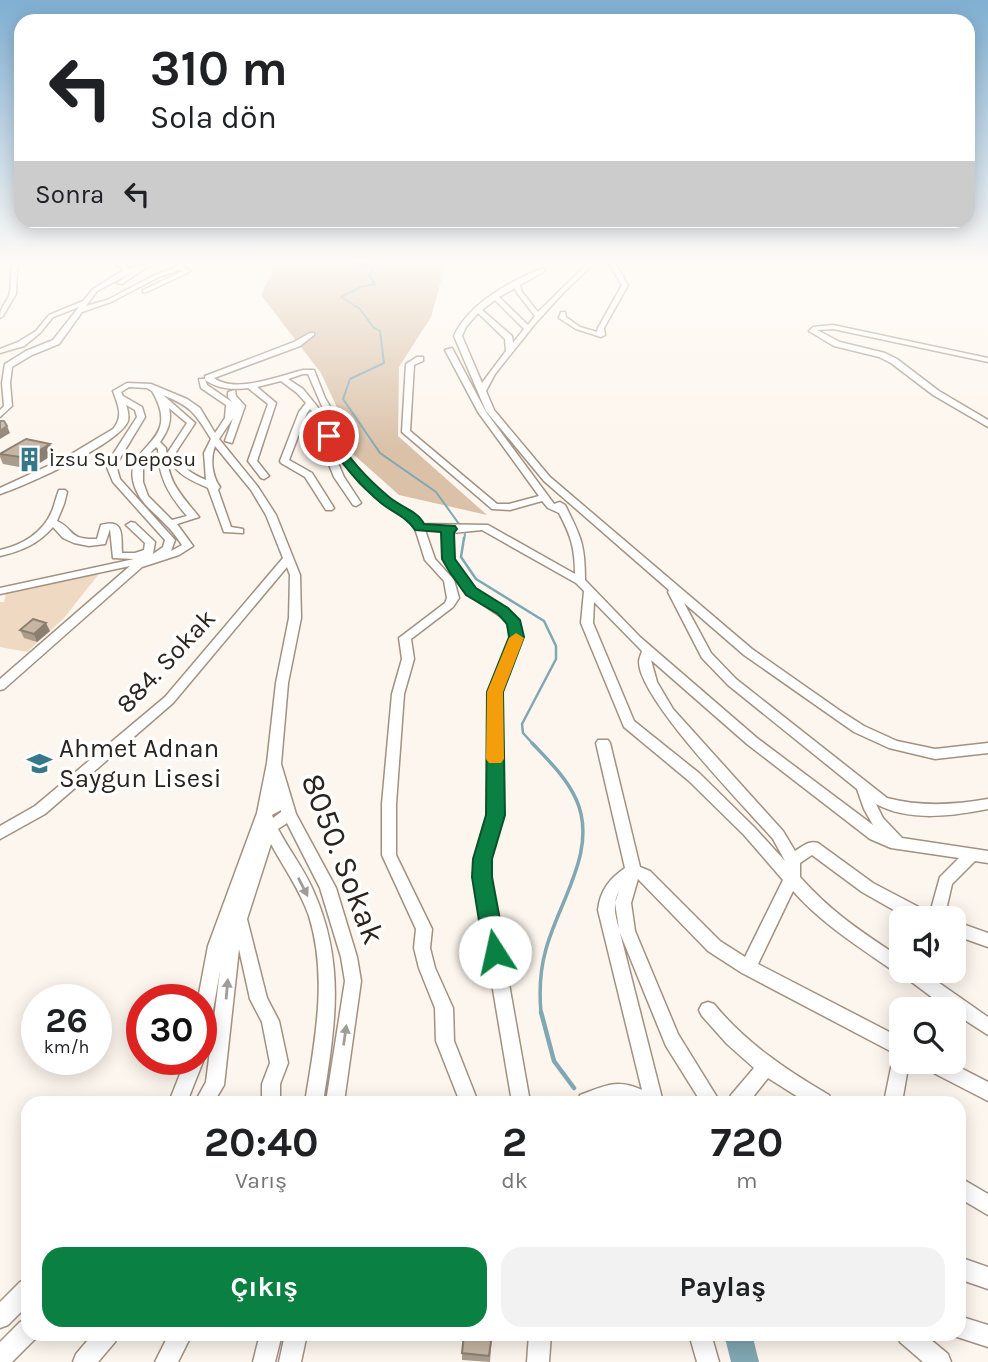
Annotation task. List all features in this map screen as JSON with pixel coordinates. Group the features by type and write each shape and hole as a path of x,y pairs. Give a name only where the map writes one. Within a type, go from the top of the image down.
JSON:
{"street":[{"path":"0,351 21,344 44,324"},
{"path":"0,415 8,406 4,399 4,368 29,353 56,342 70,324"},
{"path":"465,324 458,337 490,411 547,479 748,652 859,729 894,745 926,753 988,748"},
{"path":"494,324 509,338 509,351"},
{"path":"522,324 527,328"},
{"path":"482,392 489,373 531,324"},
{"path":"568,324 601,335 603,324"},
{"path":"988,359 833,327 815,328 813,331 837,344 882,355 894,361 936,393 988,424"},
{"path":"239,531 228,530 226,527 207,465 208,454 215,439 229,421 230,404 201,383 297,344 312,334"},
{"path":"449,350 482,412 551,506 563,511"},
{"path":"420,359 410,364 406,432 495,507 510,507 544,497"},
{"path":"208,378 212,383 251,386 303,372 314,375 321,398 333,418 329,436 334,446 363,481 387,502 417,521 430,560 449,580 453,598 441,613 405,638 408,659 398,694 389,804 389,855 424,929 422,948 443,1008 445,1041 467,1096"},
{"path":"282,378 300,391 325,421 323,440 339,477 356,503"},
{"path":"1,497 93,446 120,427 124,418 117,391 127,385 140,385 160,395 191,423 172,452 175,464 193,478 215,486"},
{"path":"229,386 232,397 241,407 229,440"},
{"path":"251,386 272,402 252,461 264,476"},
{"path":"160,395 184,401 197,410 271,515 295,575 295,618 282,682 266,821 231,944 215,1084 208,1096"},
{"path":"0,591 174,555 188,546 170,523 144,501 137,482 139,459 155,442 169,419 160,395"},
{"path":"0,685 138,565 168,548 170,540 116,480 111,464 141,417 139,409 119,397"},
{"path":"310,404 303,412 284,461 309,475 329,508"},
{"path":"155,442 162,448 164,478 171,493 194,517 170,523"},
{"path":"547,479 576,536 585,586 587,623 629,724 694,777 792,869"},
{"path":"0,553 15,550 53,523 59,513 62,492"},
{"path":"53,523 60,526 63,534 77,540 102,542 106,527 112,525 115,528 117,556 136,556 149,552 150,542 131,526"},
{"path":"419,527 484,527 585,586 648,650 752,741 855,822 883,838 901,844 988,857"},
{"path":"451,529 447,532 448,559 471,592 511,618 517,637 495,692 495,815 482,859 482,877 521,1096"},
{"name":"884. Sokak","path":"0,833 40,810 169,700 289,558"},
{"path":"669,586 706,655 732,682 883,802 913,811 955,811 988,804"},
{"path":"648,650 645,662 651,681 669,712 778,835 801,890 831,919 889,959"},
{"path":"603,743 633,871 623,903 627,931 672,1040 707,1096"},
{"name":"8050. Sokak","path":"274,763 287,808 328,888 349,957 352,981 336,1096"},
{"path":"863,786 872,815 880,827 901,844"},
{"path":"209,984 216,946 266,821 287,808"},
{"name":"8050. Sokak","path":"266,821 305,889 322,933 329,969 328,1013 315,1096"},
{"path":"748,968 792,869 813,847 849,876 898,906"},
{"path":"939,906 945,881 972,855"},
{"path":"652,1096 606,910 606,896 616,881 633,871 645,875 714,946 748,968 889,1041"},
{"path":"240,920 258,999 270,1021 279,1063 271,1084 271,1096"},
{"path":"966,933 988,940"},
{"path":"925,983 988,1027"},
{"path":"708,1010 735,1041 765,1068 811,1096"},
{"path":"748,1096 765,1068"},
{"path":"895,1096 898,1074"},
{"path":"953,1074 988,1092"},
{"path":"180,1096 189,1075"},
{"path":"605,1096 624,1090 634,1096"},
{"path":"966,1191 988,1205"},
{"path":"966,1270 988,1278"},
{"path":"0,1317 21,1297"},
{"path":"966,1329 988,1336"},
{"path":"0,1358 21,1337"},
{"path":"84,1362 101,1341"},
{"path":"166,1362 177,1341"},
{"path":"264,1362 269,1341"},
{"path":"290,1362 294,1341"},
{"path":"538,1362 540,1341"},
{"path":"702,1341 708,1362"},
{"path":"916,1341 940,1362"}],"shaded area":[{"path":"283,324 427,324 399,367 398,436 487,515 399,495 353,454 348,431 321,373"},
{"path":"102,570 64,618 27,652 0,647 0,602 4,602 7,590"}],"building":[{"path":"0,421 4,421 7,426 0,431"},
{"path":"26,439 50,444 26,458 0,454"},
{"path":"33,619 46,623 34,634 20,630"},
{"path":"463,1341 491,1341 489,1356 462,1353"}],"waterway":[{"path":"371,324 380,331 384,363 350,379 343,399 380,453 436,492 459,524"},
{"path":"464,540 465,534"},
{"path":"464,538 461,557 476,579 544,621 556,646 556,659 522,724 523,733 534,745"},
{"path":"532,743 572,791 582,818 583,837 574,875 544,957 540,981 541,1013"},
{"path":"541,1012 554,1061 574,1088"},
{"path":"740,1341 745,1362"}],"slow traffic":[{"path":"495,759 495,692 516,638"}],"place":[{"name":"İzsu Su Deposu","path":"29,459"},
{"name":"Ahmet Adnan Saygun Lisesi","path":"39,763"}],"route":[{"path":"329,436 351,469 387,502 417,521 419,527 451,529 447,532 446,544 448,559 456,571 471,592 503,611 514,623 517,637 495,692 495,815 482,859 482,877 495,952"}]}
